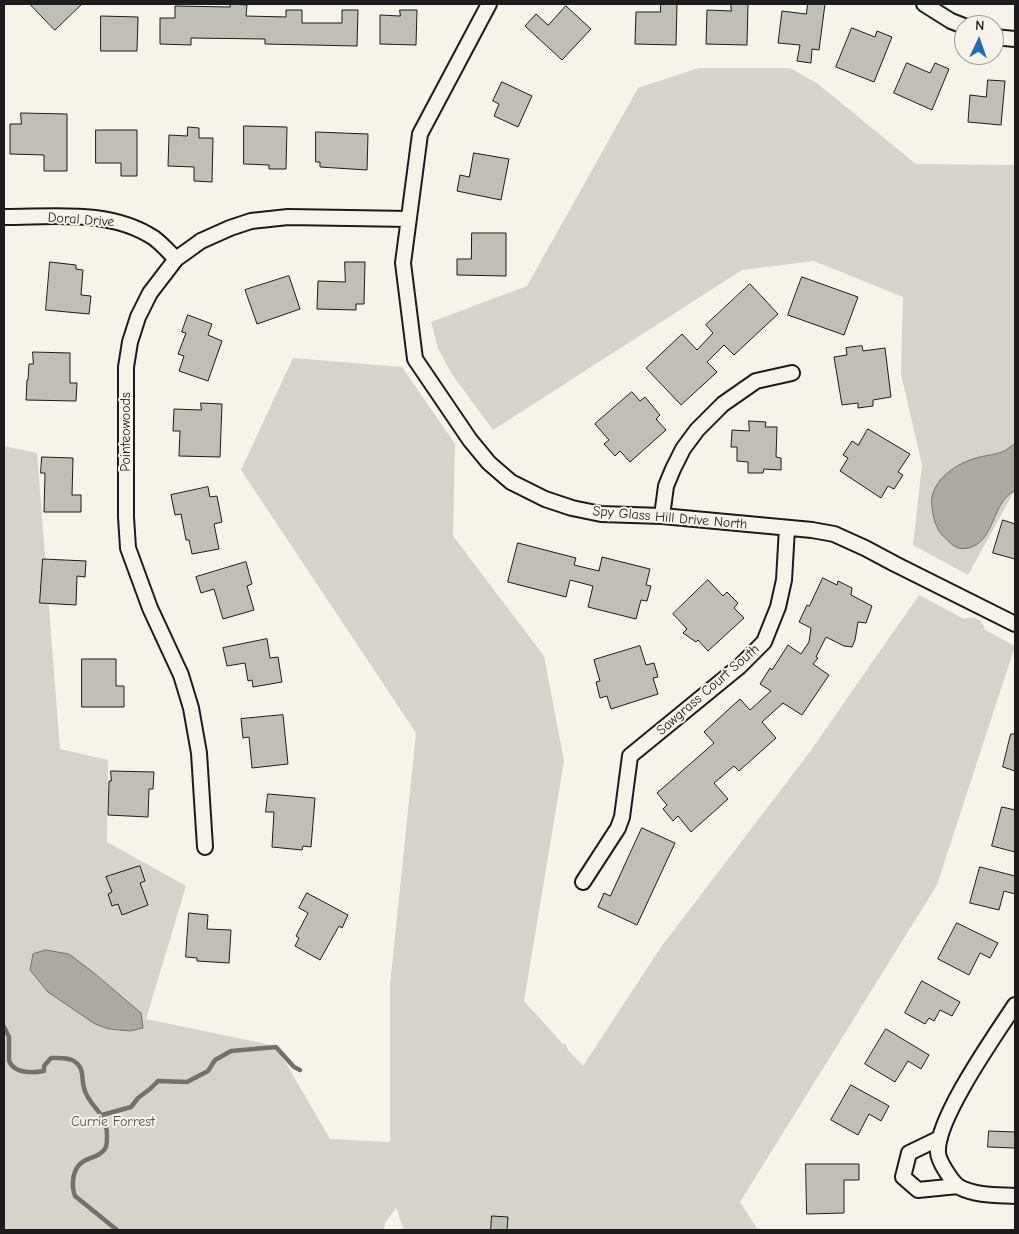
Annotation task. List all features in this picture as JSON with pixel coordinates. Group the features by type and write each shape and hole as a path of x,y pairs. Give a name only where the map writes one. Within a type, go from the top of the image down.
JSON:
{"street":[{"name":"Spy Glass Hill Drive North","path":"489,4 420,134 403,263 414,359 470,440 489,463 511,482 545,499 572,508 601,514 662,516 834,534 1015,624"},
{"path":"924,4 954,22"},
{"name":"Doral Drive","path":"4,217 77,217 116,222 142,231 154,238 176,259"},
{"name":"Pointeowoods","path":"205,847 199,753 191,708 181,675 138,578 128,548 126,517 126,367 130,342 138,316 150,293 176,259 201,241 251,221 288,218 409,219"},
{"path":"662,516 666,486 683,448 697,430 723,404 756,381 792,373"},
{"name":"Sawgrass Court South","path":"583,882 618,828 622,817 630,756 740,666 764,642 778,606 784,580 787,528"},
{"path":"958,1186 946,1172 938,1153 942,1129 951,1109 981,1058 1015,1005"},
{"path":"940,1138 909,1153 903,1177 918,1190 958,1186 978,1194 1015,1196"}],"green space":[{"path":"699,68 790,68 818,84 916,164 1015,165 1015,490 968,575 913,545 922,465 901,374 903,297 814,261 742,270 493,430 451,373 438,348 431,322 527,286 638,88"},
{"name":"Currie Forrest","path":"293,358 402,367 455,444 453,536 544,656 564,761 524,1001 563,1044 565,1043 568,1050 583,1066 661,947 809,753 919,595 964,619 971,617 978,619 985,630 1015,646 937,885 740,1202 758,1230 404,1230 396,1208 385,1223 384,1230 4,1230 4,446 37,453 60,749 108,760 107,842 186,886 146,1019 276,1046 330,1139 390,1142 390,985 416,733 241,470"}],"shaded area":[{"path":"1015,443 1015,491 1007,496 1002,503 984,538 968,548 964,549 954,546 942,535 936,526 932,499 938,483 950,471 965,462 1000,453"},
{"path":"46,950 69,954 94,973 141,1013 143,1028 130,1031 109,1029 95,1024 48,992 30,970 33,954"}],"building":[{"path":"30,4 82,4 55,30"},
{"path":"230,4 247,5 246,16 286,17 286,10 302,10 302,23 342,23 342,10 358,10 357,46 265,44 265,39 191,38 191,45 160,44 160,18 175,18 175,6 230,7"},
{"path":"661,4 677,4 676,45 635,44 636,12 660,12"},
{"path":"731,4 748,4 747,45 706,44 707,10 731,11"},
{"path":"808,4 825,4 819,50 812,49 811,63 797,61 800,45 778,43 782,11 806,14"},
{"path":"566,6 591,29 562,60 525,26 536,14 548,25"},
{"path":"400,10 417,10 416,45 380,44 380,15 400,16"},
{"path":"101,16 138,17 137,51 101,51"},
{"path":"852,28 875,37 877,31 892,37 874,82 836,67"},
{"path":"907,63 930,73 935,63 949,69 932,110 894,93"},
{"path":"988,80 1005,81 1001,125 968,122 970,95 986,97"},
{"path":"502,82 532,96 518,127 494,116 499,104 493,101"},
{"path":"21,113 67,114 67,171 44,171 44,155 10,154 10,124 21,124"},
{"path":"244,126 287,127 286,169 269,169 269,165 244,164"},
{"path":"188,127 199,128 199,138 213,138 212,182 194,181 194,167 168,166 169,135 187,136"},
{"path":"96,130 137,130 137,176 121,176 121,163 96,163"},
{"path":"316,132 368,134 367,170 320,167 320,162 316,162"},
{"path":"474,153 509,159 501,200 457,191 460,175 469,177"},
{"path":"472,233 506,233 506,276 457,275 457,259 471,259"},
{"path":"50,262 76,265 76,269 83,270 81,295 91,296 89,314 46,310"},
{"path":"345,262 365,262 364,304 356,304 356,310 317,309 318,281 345,282"},
{"path":"289,276 300,309 257,324 245,290"},
{"path":"802,277 858,297 844,335 788,315"},
{"path":"750,284 778,314 734,355 724,345 707,362 717,372 681,405 646,368 682,334 697,350 713,333 706,325"},
{"path":"188,315 212,324 208,335 222,341 208,381 179,371 184,356 178,354 186,333 182,332"},
{"path":"862,346 863,351 885,348 891,397 873,400 873,406 858,408 858,403 842,405 834,357 847,355 846,348"},
{"path":"33,352 70,353 70,383 77,383 76,401 26,400 29,364 33,364"},
{"path":"632,392 640,401 645,397 660,415 656,419 666,430 630,462 620,451 615,456 604,444 609,440 595,424"},
{"path":"201,403 222,404 220,457 179,456 180,431 173,431 174,409 201,410"},
{"path":"749,421 766,422 765,427 777,427 776,457 781,458 781,470 764,469 763,473 748,473 748,462 737,461 737,447 731,447 732,430 749,431"},
{"path":"868,429 910,454 898,472 903,475 894,489 888,486 881,498 840,471 848,458 843,455 852,441 858,445"},
{"path":"42,457 73,458 72,495 81,495 81,512 44,512 45,473 41,473"},
{"path":"208,487 210,497 217,496 222,522 214,524 219,549 192,554 189,540 186,540 181,514 175,515 171,495"},
{"path":"1003,520 1015,524 1015,559 993,553"},
{"path":"518,543 576,558 574,565 599,571 602,557 650,569 646,585 651,586 647,601 641,600 636,619 588,607 593,586 570,580 566,597 508,582"},
{"path":"43,559 86,561 85,577 77,576 76,605 40,603"},
{"path":"246,562 252,584 247,586 254,610 223,619 214,589 201,593 196,577"},
{"path":"823,578 837,585 838,581 852,588 851,595 872,606 866,623 858,622 852,647 844,646 826,637 816,657 818,658 813,664 829,675 802,715 783,703 762,722 776,738 739,771 734,766 714,783 728,799 691,832 678,816 673,821 663,809 667,805 657,793 714,743 704,732 740,699 750,710 771,691 760,684 770,668 772,670 788,645 801,654 809,642 811,628 799,622"},
{"path":"708,580 723,596 727,592 738,603 734,608 744,618 708,651 698,640 696,642 683,633 687,629 673,614"},
{"path":"267,639 270,658 278,657 282,682 253,687 252,680 248,681 245,663 227,666 223,648"},
{"path":"640,646 646,665 654,663 658,677 653,678 658,694 611,709 607,696 600,698 596,682 600,681 594,660"},
{"path":"82,659 116,659 116,686 124,686 124,707 82,707"},
{"path":"283,715 288,764 252,768 249,737 243,738 241,719"},
{"path":"1011,734 1015,734 1015,771 1003,767"},
{"path":"111,771 154,772 153,789 149,789 148,817 108,815"},
{"path":"268,794 315,798 311,847 303,846 302,850 272,847 274,812 266,812"},
{"path":"1002,807 1015,810 1015,852 992,846"},
{"path":"642,828 675,843 637,925 598,907 604,893 610,896"},
{"path":"140,866 145,881 140,883 148,905 122,915 118,904 112,906 108,894 112,892 106,877"},
{"path":"980,867 1015,876 1015,894 1004,891 999,910 970,903"},
{"path":"307,893 348,915 342,928 339,926 320,960 295,946 299,938 296,936 308,913 299,908"},
{"path":"189,913 208,915 207,929 231,930 229,963 197,961 197,958 186,957"},
{"path":"957,923 998,943 990,958 980,953 969,975 938,959"},
{"path":"922,981 960,1002 952,1016 940,1010 934,1021 929,1018 925,1024 905,1013"},
{"path":"886,1029 929,1055 921,1069 908,1061 895,1082 865,1064"},
{"path":"851,1085 889,1106 881,1121 869,1114 858,1135 831,1120"},
{"path":"989,1131 1015,1132 1015,1148 988,1147"},
{"path":"806,1164 859,1164 859,1180 844,1180 844,1213 807,1214"},
{"path":"492,1216 508,1217 507,1230 491,1230"}],"waterway":[{"path":"4,1027 9,1037 9,1061 15,1068 29,1072 44,1071 44,1066 51,1058 69,1059 80,1067 86,1095 104,1121 107,1140 106,1147 102,1152 84,1161 77,1168 73,1182 74,1192 75,1196 117,1230"},
{"path":"102,1115 131,1107 138,1098 158,1081 187,1082 208,1071 215,1060 231,1051 276,1047 294,1067 300,1070"}]}
